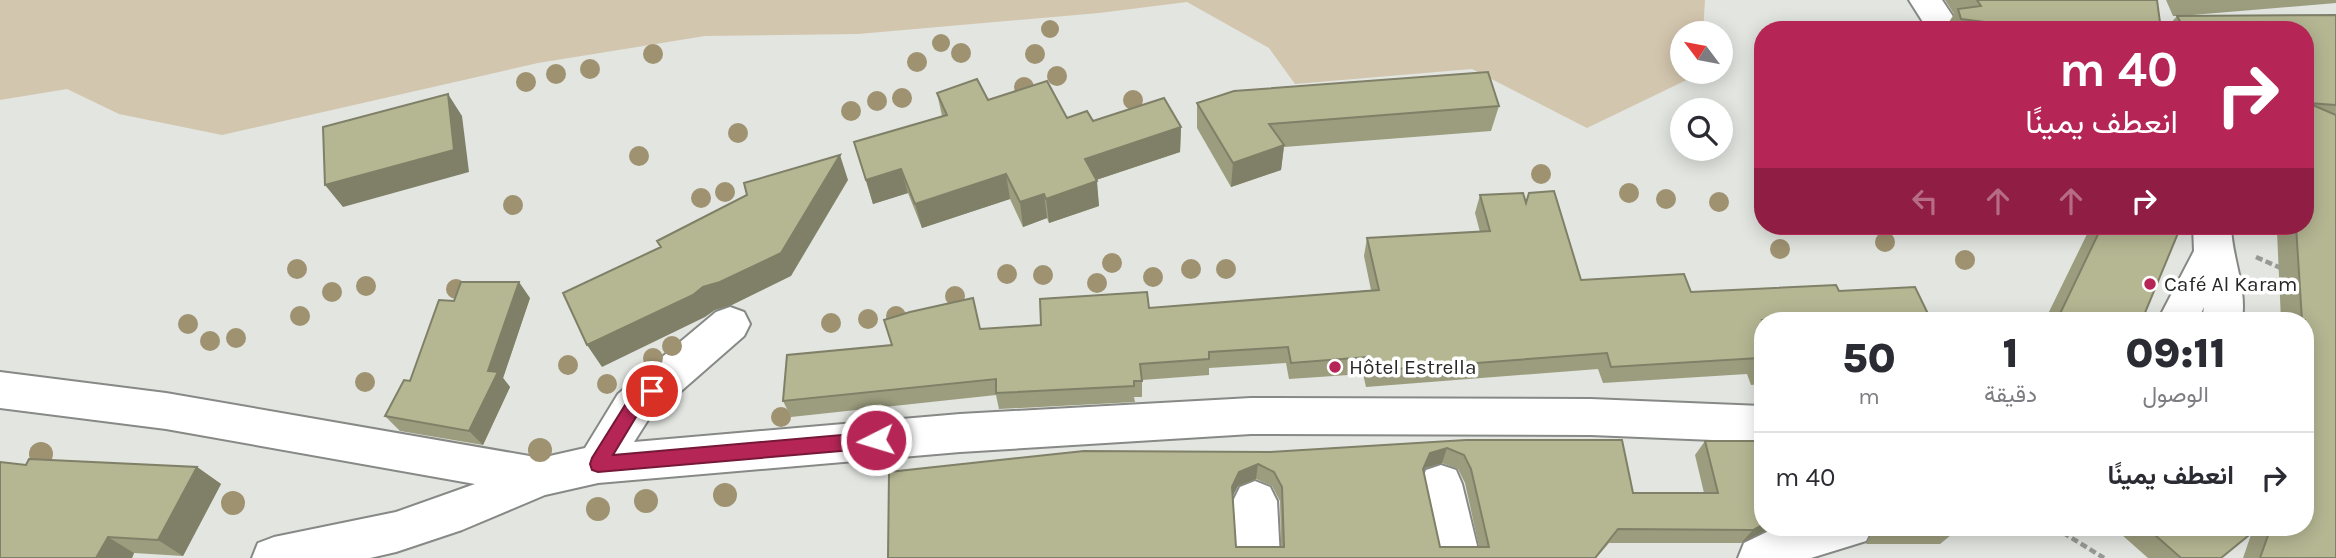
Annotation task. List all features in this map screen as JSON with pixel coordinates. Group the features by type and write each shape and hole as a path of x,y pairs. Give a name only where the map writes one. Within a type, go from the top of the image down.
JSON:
{"street":[{"path":"1925,0 1940,21"},
{"path":"2181,312 2213,239"},
{"path":"2213,239 2223,275 2223,312"},
{"path":"598,464 633,407 730,324"},
{"path":"0,390 166,411 541,477"},
{"path":"274,558 396,532 462,510 541,477 598,464 960,433 1251,416 1591,417 1754,424"},
{"path":"1441,484 1458,558"},
{"path":"1255,500 1258,558"},
{"path":"1759,558 1786,544 1817,536"}],"path":[{"path":"2213,239 2285,270"},
{"path":"2069,536 2104,558"}],"shaded area":[{"path":"0,0 1705,0 1704,21 1670,21 1670,84 1678,84 1587,128 1472,69 1295,84 1269,48 1187,2 1099,13 858,34 705,36 538,63 222,135 119,114 67,89 0,100"}],"building":[{"path":"1977,0 2157,0 2160,21 1961,19 1958,9 1981,6"},
{"path":"2336,15 2336,105 2314,103 2314,21 2180,21 2177,16"},
{"path":"1488,72 1499,106 1269,124 1284,145 1233,163 1197,103 1234,91"},
{"path":"977,79 988,100 1047,81 1067,118 1087,111 1093,121 1164,98 1181,127 1085,159 1097,181 1046,199 1044,194 1020,202 1006,174 915,204 901,169 866,180 854,142 947,115 937,93"},
{"path":"448,94 454,150 325,185 323,127"},
{"path":"2314,106 2336,115 2336,558 2260,558 2268,536 2314,536 2314,312 2301,312 2297,235 2314,235"},
{"path":"840,155 781,253 720,282 703,287 693,295 587,345 563,293 661,247 657,241 747,195 744,183"},
{"path":"1554,191 1581,280 1684,274 1691,292 1836,285 1839,291 1915,287 1927,312 1754,312 1754,358 1611,367 1607,353 1370,371 1367,357 1291,363 1288,347 1209,352 1209,359 1140,364 1142,381 1134,381 1134,386 996,393 996,379 783,401 787,355 892,345 884,320 973,298 980,329 1041,325 1040,299 1147,292 1149,308 1379,290 1367,238 1490,231 1480,195 1523,193 1526,203 1529,193"},
{"path":"2098,235 2177,235 2145,312 2061,312"},
{"path":"461,282 519,282 488,371 498,372 469,431 385,416 404,380 410,381 439,300 454,301"},
{"path":"1466,440 1622,440 1633,493 1718,493 1705,441 1754,441 1754,529 1618,529 1595,558 888,558 889,472 1084,451 1270,452","holes":["1447,448 1464,455 1471,469 1489,547 1440,547 1423,469 1430,453","1258,464 1274,472 1282,487 1284,547 1236,547 1232,487 1239,472"]},
{"path":"29,459 197,467 158,540 108,537 96,558 0,558 0,462 26,465"},
{"path":"2156,536 2248,536 2221,558 2181,558"}],"place":[{"name":"Café Al Karam","path":"2150,284"},
{"name":"Hôtel Estrella","path":"1335,367"}],"route":[{"path":"652,391 633,407 598,464 876,440"}]}
